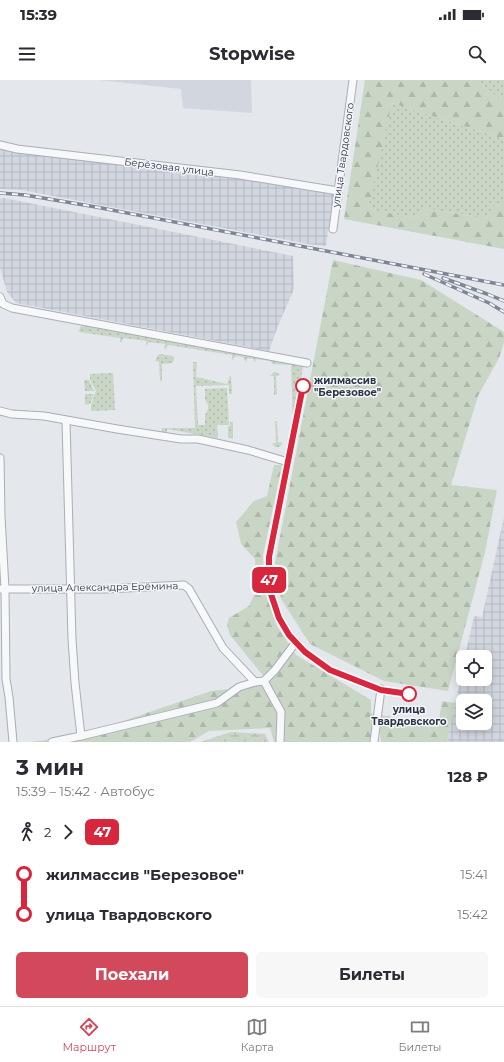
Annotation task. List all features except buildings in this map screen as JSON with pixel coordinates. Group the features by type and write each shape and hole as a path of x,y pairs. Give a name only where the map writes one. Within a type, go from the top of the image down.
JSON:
{"street":[{"name":"улица Твардовского","path":"333,229 353,80"},
{"name":"Берёзовая улица","path":"0,145 17,149 240,175 338,191"},
{"path":"0,297 4,304 12,308 307,363"},
{"path":"0,411 12,414 44,416 181,439 198,439 248,450 288,462"},
{"path":"66,420 75,683 81,736"},
{"path":"0,458 6,680 10,697 13,742"},
{"name":"улица Александра Ерёмина","path":"3,589 71,590 149,588 184,585 189,589 223,648 255,682"},
{"path":"52,742 217,703 239,687 264,681 275,670 296,642"},
{"path":"264,681 281,712 280,742"},
{"path":"374,742 381,690"}],"shaded area":[{"path":"99,80 251,80 252,113 183,108 181,89"},
{"path":"0,148 240,177 334,193 326,246 308,244 21,190 0,189"},
{"path":"4,198 293,256 294,289 269,351 16,303 7,292 0,267 0,199"},
{"path":"504,517 504,742 447,742 456,699 456,730 492,730 492,694 457,694 459,686 492,686 492,650 467,650 474,616 482,617"}],"green space":[{"path":"365,80 477,80 504,103 504,139 392,103 368,209 414,218 424,209 487,218 493,206 504,205 504,249 344,219"},
{"path":"477,80 504,80 504,103"},
{"path":"392,103 504,139 504,205 493,206 487,218 424,209 414,218 367,209"},
{"path":"333,260 421,280 504,332 504,342 499,358 478,396 451,485 497,490 485,552 459,650 456,650 456,661 448,691 384,681 310,644 281,599 275,563"},
{"path":"83,325 291,363 290,365 274,365 270,361 256,359 254,362 254,359 247,358 246,362 243,357 236,356 232,360 232,355 168,345 166,349 164,348 165,344 149,342 146,346 146,341 123,338 122,342 120,342 120,338 79,332 80,327"},
{"path":"158,355 173,356 174,360 172,363 162,364 162,381 160,381 159,362 155,361"},
{"path":"193,362 197,362 196,377 227,384 231,376 232,394 229,394 229,385 196,386 198,425 205,425 205,415 208,405 205,399 205,389 227,388 229,425 217,425 218,438 167,429 167,434 161,432 162,428 195,428"},
{"path":"295,362 303,367 293,424 291,366"},
{"path":"274,372 280,375 276,376 277,394 274,395 274,376 270,376"},
{"path":"113,373 115,410 91,411 91,405 96,391 90,380 90,374"},
{"path":"84,380 89,380 94,391 85,391"},
{"path":"85,394 94,394 90,404 85,405"},
{"path":"275,421 277,421 278,442 283,443 279,447 275,447 272,443 276,443"},
{"path":"230,422 233,422 233,439 228,437 228,427 230,426"},
{"path":"274,465 282,465 263,555 264,590 277,626 296,655 371,700 371,713 438,726 442,701 455,703 447,742 381,742 380,733 374,735 373,742 274,742 270,728 209,731 190,742 30,742 82,735 211,691 264,685 269,683 230,635 227,625 229,618 249,606 256,591 255,559 241,544 236,522 254,501 267,496"},
{"path":"231,732 265,734 269,742 200,742"}],"railway":[{"path":"0,193 25,195 96,207 504,285"},
{"path":"424,274 489,303 504,312"},
{"path":"443,278 504,301"}],"bus line":[{"name":"47","path":"303,386 269,557 271,594 279,618 289,635 305,652 330,670 381,690 409,694"}],"place":[{"name":"жилмассив \"Березовое\"","path":"303,386"},
{"name":"улица Твардовского","path":"409,694"}]}
